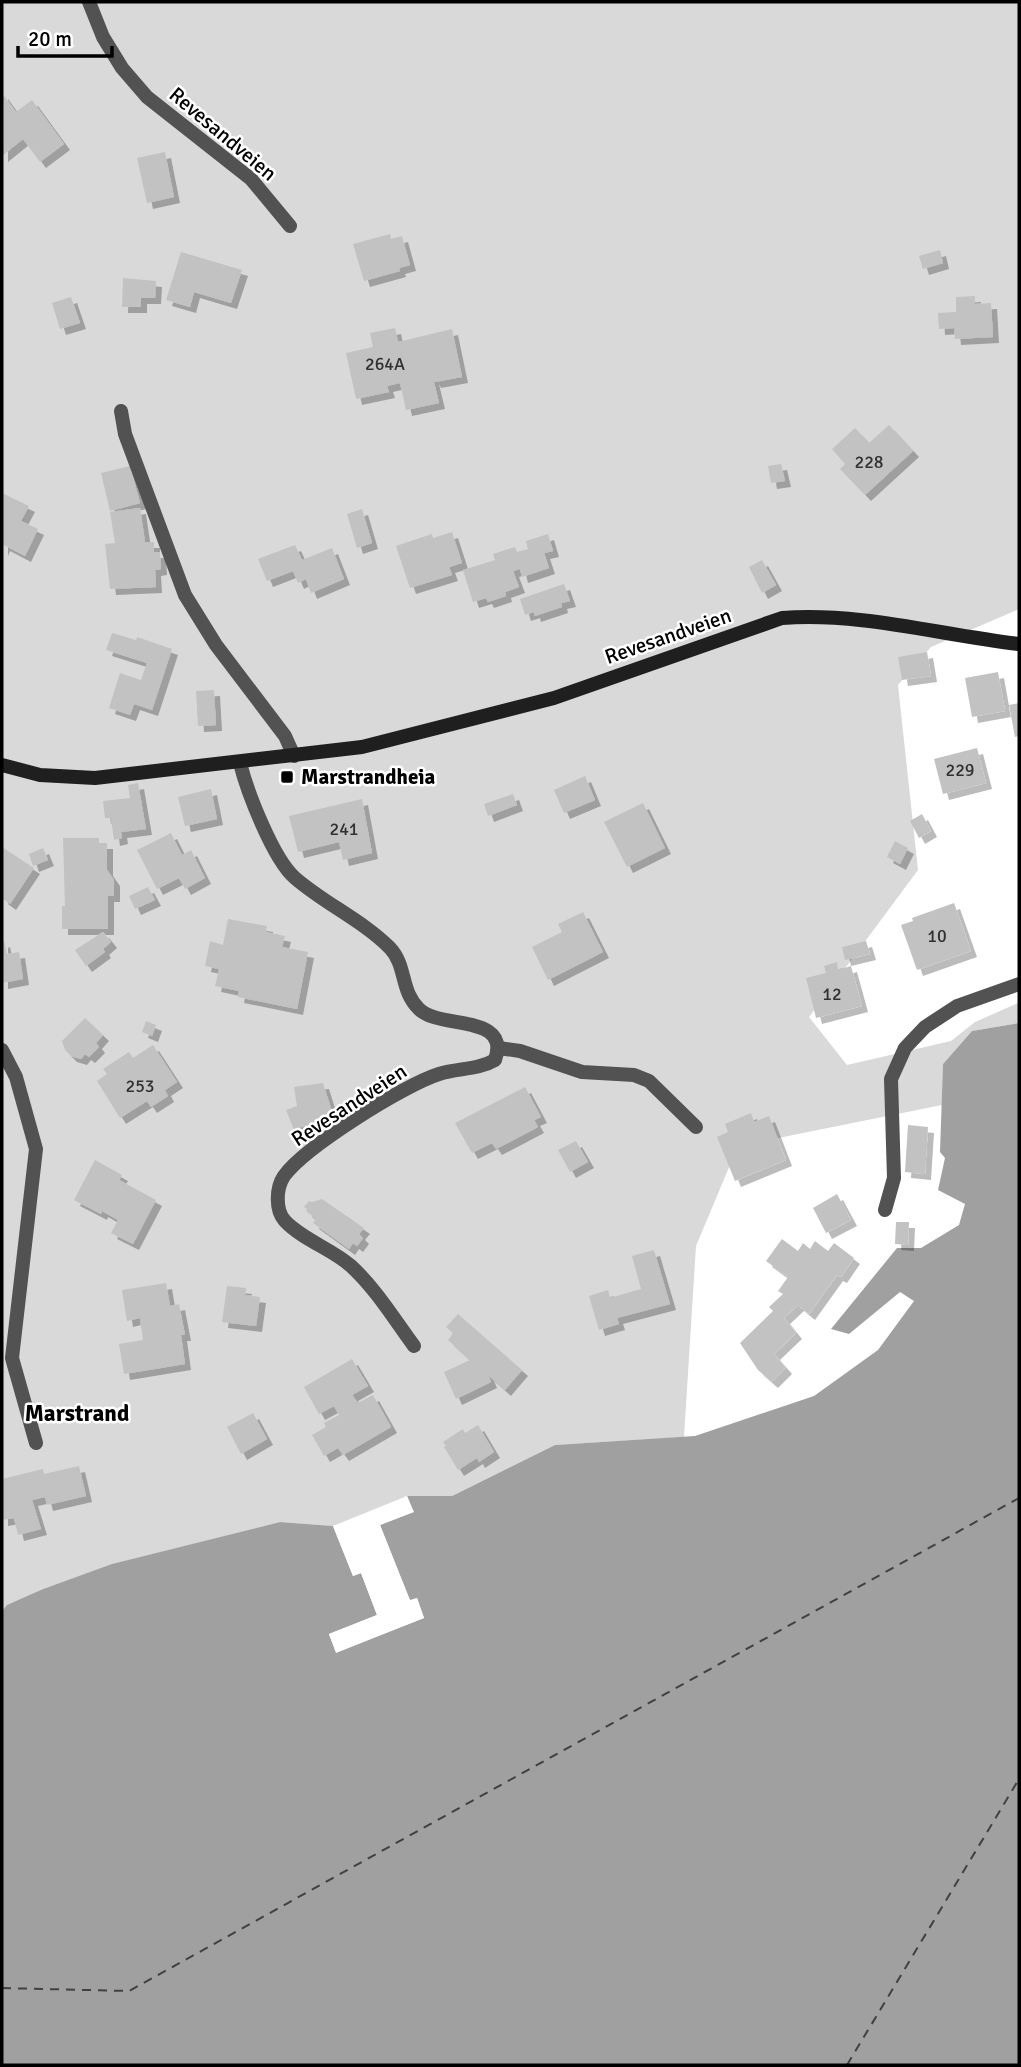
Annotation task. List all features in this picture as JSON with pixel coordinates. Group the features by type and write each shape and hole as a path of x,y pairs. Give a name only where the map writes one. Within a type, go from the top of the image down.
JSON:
{"main road":[{"name":"Revesandveien","path":"2,765 40,775 95,778 362,747 554,698 782,618 817,615 858,619 1019,644"}],"street":[{"name":"Revesandveien","path":"89,2 109,47 122,68 147,97 251,180 290,226"},
{"path":"121,411 125,434 185,595 216,645 285,736 294,756"},
{"path":"240,763 246,786 275,850 293,877 366,927 392,950 401,963 405,989 427,1016 485,1028 496,1036 499,1048 520,1051 582,1072 634,1075 649,1081 696,1127"},
{"path":"885,1210 894,1178 891,1079 905,1048 925,1027 957,1006 1019,984"},
{"name":"Revesandveien","path":"414,1346 379,1297 350,1266 284,1220 277,1205 282,1178 306,1153 398,1093 439,1074 485,1066 495,1060 499,1048"},
{"path":"2,1050 16,1077 36,1149 12,1358 36,1443"}],"shaded area":[{"path":"2,2 1019,2 1019,609 931,647 898,685 918,870 809,1017 847,1065 951,1041 975,1022 1018,1003 1019,1023 972,1031 943,1064 942,1105 738,1146 696,1246 684,1437 555,1445 452,1496 407,1496 333,1526 280,1522 113,1564 43,1589 8,1605 2,1611"},
{"path":"1019,1023 1019,2065 2,2065 2,1611 7,1605 112,1564 280,1522 333,1526 353,1576 361,1573 377,1615 329,1634 336,1652 424,1618 417,1598 410,1601 380,1525 413,1512 407,1496 452,1496 555,1445 695,1436 814,1396 878,1350 914,1301 900,1292 849,1334 831,1329 897,1248 921,1248 959,1225 965,1204 938,1190 945,1158 940,1152 943,1064 972,1031"}],"pier":[{"path":"407,1496 414,1512 380,1525 410,1600 417,1598 424,1618 336,1653 329,1634 377,1615 361,1573 353,1576 333,1526 337,1525 355,1572 364,1571 381,1615 333,1636 338,1648 420,1616 415,1602 407,1602 376,1525 409,1510 404,1497"}],"building":[{"path":"2,93 16,112 32,100 64,144 40,162 23,139 2,156"},
{"path":"165,152 174,197 147,203 137,158"},
{"path":"390,234 391,239 402,236 410,265 399,268 400,271 364,281 353,244"},
{"path":"940,250 943,263 923,269 919,256"},
{"path":"181,252 242,270 231,303 194,292 190,307 166,300"},
{"path":"123,278 156,281 155,298 141,298 141,307 122,307"},
{"path":"975,296 975,304 991,303 993,337 955,339 954,328 939,329 938,313 956,312 956,297"},
{"path":"71,297 80,323 60,329 52,303"},
{"path":"395,328 398,342 452,329 462,377 435,382 433,378 439,403 406,410 400,383 387,386 389,392 356,399 346,353 373,347 370,333"},
{"path":"889,425 913,451 865,495 840,469 845,464 832,449 855,428 869,443"},
{"path":"781,464 785,481 771,483 768,466"},
{"path":"130,466 140,503 110,511 101,473"},
{"path":"2,493 29,506 21,521 38,529 25,556 4,545 2,550"},
{"path":"140,508 145,542 154,542 154,552 160,552 161,569 155,570 156,587 110,589 105,544 115,543 110,512"},
{"path":"362,509 372,543 357,548 347,514"},
{"path":"452,532 462,563 449,567 452,575 410,588 396,546 432,534 433,538"},
{"path":"548,534 553,551 544,553 549,568 522,577 520,569 513,571 519,587 505,592 506,596 488,602 486,598 473,602 463,570 495,560 493,554 515,547 517,552 528,549 526,541"},
{"path":"295,545 302,560 332,548 344,579 311,593 306,579 298,583 293,571 267,581 258,559"},
{"path":"762,560 776,585 762,593 749,567"},
{"path":"564,584 570,601 561,603 562,607 535,616 534,612 525,615 520,599"},
{"path":"112,633 136,640 137,637 172,649 152,710 134,704 130,715 109,708 120,673 141,680 147,663 106,650"},
{"path":"927,652 931,676 902,680 898,657"},
{"path":"998,672 1005,711 972,717 965,678"},
{"path":"214,690 216,725 198,726 196,691"},
{"path":"1019,703 1019,736 1015,737 1009,705"},
{"path":"977,748 986,783 943,794 934,759"},
{"path":"585,776 595,800 564,813 554,790"},
{"path":"138,783 146,829 121,832 122,838 114,840 111,818 105,818 103,801 130,798 128,785"},
{"path":"211,789 217,819 185,826 178,797"},
{"path":"513,794 517,805 488,816 484,804"},
{"path":"362,799 372,853 343,860 339,842 298,852 289,816"},
{"path":"643,803 665,848 627,867 604,822"},
{"path":"922,814 931,831 919,838 910,821"},
{"path":"171,833 182,855 191,850 205,878 185,889 179,878 157,889 137,850"},
{"path":"63,838 99,838 99,843 107,843 107,870 114,880 114,896 108,896 108,929 62,929 62,906 65,906"},
{"path":"895,841 908,848 900,864 887,857"},
{"path":"2,847 34,868 10,904 2,898"},
{"path":"43,848 48,860 33,866 29,854"},
{"path":"148,887 155,900 135,909 129,896"},
{"path":"954,903 971,951 917,970 901,925 913,921 912,918"},
{"path":"583,912 603,952 548,980 532,947 562,932 558,924"},
{"path":"228,919 267,926 266,932 285,936 282,947 308,952 297,1009 238,997 239,991 215,986 219,969 205,966 210,941 223,945"},
{"path":"103,932 111,942 103,949 105,952 86,966 75,950"},
{"path":"4,941 7,954 19,952 23,979 2,983"},
{"path":"866,941 870,954 845,960 842,947"},
{"path":"837,962 838,970 851,966 862,1006 816,1018 806,978 826,973 824,966"},
{"path":"85,1018 103,1035 96,1043 99,1047 89,1057 85,1054 81,1059 71,1056 62,1041"},
{"path":"146,1021 156,1025 152,1036 142,1032"},
{"path":"153,1045 177,1082 165,1090 168,1096 151,1107 147,1101 120,1118 97,1081 107,1074 103,1069 129,1052 133,1058"},
{"path":"323,1083 333,1115 294,1130 286,1110 297,1106 294,1087"},
{"path":"525,1087 541,1117 534,1120 538,1127 496,1149 492,1143 472,1153 455,1123"},
{"path":"751,1113 754,1122 769,1116 786,1160 735,1181 717,1137 728,1132 725,1124"},
{"path":"908,1125 928,1127 925,1174 905,1172"},
{"path":"576,1141 588,1162 570,1172 558,1150"},
{"path":"95,1160 122,1175 119,1180 156,1200 133,1244 111,1233 118,1220 74,1200"},
{"path":"837,1194 851,1220 826,1233 813,1208"},
{"path":"322,1199 364,1228 359,1234 363,1238 357,1246 353,1243 349,1249 313,1223 316,1219 304,1207 309,1201"},
{"path":"896,1222 909,1222 908,1245 895,1244"},
{"path":"782,1239 798,1251 803,1243 810,1249 815,1241 828,1251 834,1243 854,1258 841,1277 837,1275 809,1314 798,1305 784,1318 796,1333 774,1354 786,1368 772,1382 758,1370 740,1343 773,1311 769,1307 783,1294 778,1291 788,1277 766,1261"},
{"path":"654,1250 670,1304 617,1318 619,1324 599,1330 589,1296 608,1290 610,1298 641,1289 632,1256"},
{"path":"166,1283 170,1306 179,1304 185,1335 181,1335 185,1364 124,1374 119,1344 143,1340 140,1318 127,1321 122,1290"},
{"path":"227,1286 246,1288 245,1295 260,1297 256,1326 222,1322"},
{"path":"458,1314 522,1370 505,1390 488,1375 491,1382 456,1399 444,1372 470,1360 448,1340 453,1333 446,1327"},
{"path":"352,1359 368,1386 352,1395 358,1403 373,1395 391,1427 343,1455 338,1448 324,1456 312,1435 326,1427 324,1423 339,1415 334,1406 319,1414 304,1387"},
{"path":"253,1413 267,1439 241,1454 227,1427"},
{"path":"478,1425 494,1452 479,1462 477,1458 458,1470 443,1442 463,1429 465,1433"},
{"path":"79,1466 86,1496 47,1505 45,1497 32,1500 41,1529 18,1535 14,1518 2,1520 2,1479 43,1469 44,1474"}],"ferry route":[{"path":"2,1988 129,1991 1019,1498"},
{"path":"847,2065 1019,1779"}],"place":[{"name":"Marstrandheia","path":"287,777"}],"district":[{"name":"Marstrand","path":"77,1413"}]}
